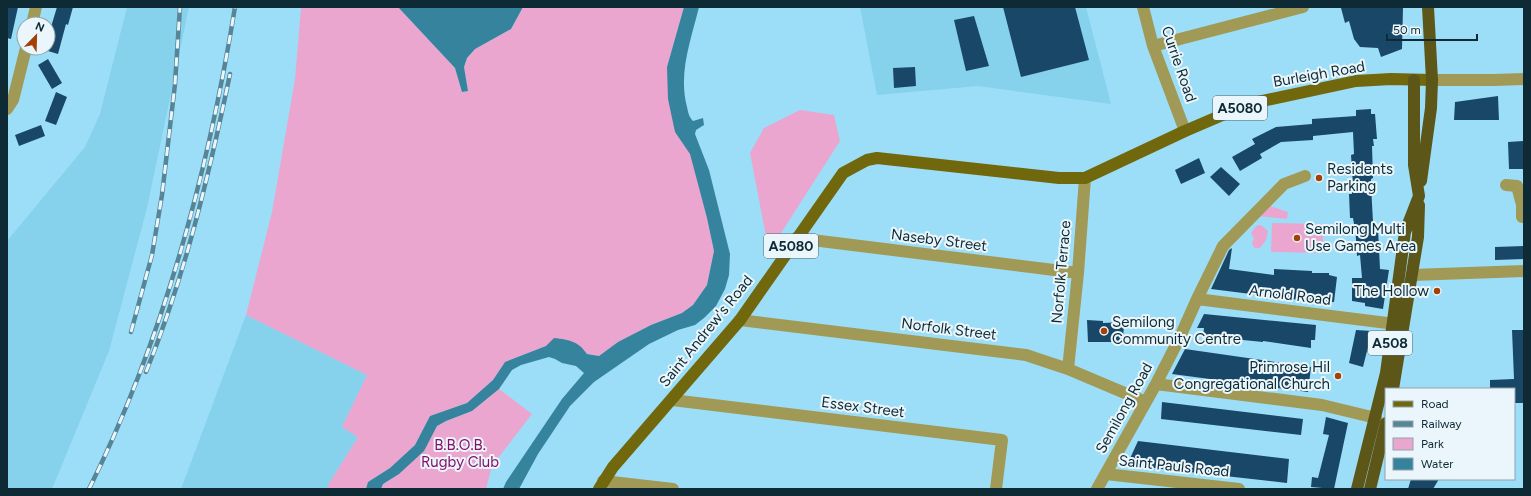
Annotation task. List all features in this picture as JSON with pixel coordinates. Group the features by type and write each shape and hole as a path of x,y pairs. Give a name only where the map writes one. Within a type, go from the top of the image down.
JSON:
{"highway":[{"name":"A508","path":"1370,489 1381,420 1386,373 1412,275 1418,237 1419,196 1431,108 1432,80 1428,7"},
{"name":"A508","path":"1393,388 1405,232 1419,196 1414,166 1414,80"},
{"name":"A508","path":"1357,489 1381,420"}],"main road":[{"name":"Burleigh Road","path":"1059,178 1085,178 1185,131 1248,104 1356,81 1432,80"},
{"name":"Saint Andrew's Road","path":"601,485 613,467 740,320 843,173 867,160 877,158 1059,178"}],"street":[{"name":"Currie Road","path":"1143,7 1153,46 1185,131"},
{"path":"1153,46 1303,7"},
{"path":"9,102 23,56"},
{"path":"1432,80 1524,79"},
{"name":"Semilong Road","path":"1098,489 1180,338 1196,299 1223,246 1284,184 1305,176"},
{"name":"Norfolk Terrace","path":"1068,369 1078,273 1085,178"},
{"path":"1516,184 1522,205 1522,217"},
{"name":"Naseby Street","path":"796,238 1078,273"},
{"path":"1412,275 1524,271"},
{"name":"Arnold Road","path":"1196,299 1399,324"},
{"name":"Norfolk Street","path":"740,320 1026,355 1068,369 1146,402"},
{"path":"1156,384 1322,405 1381,420"},
{"name":"Essex Street","path":"672,400 1002,440 996,489"},
{"name":"Saint Pauls Road","path":"1106,474 1238,489"},
{"path":"601,485 673,489"}],"shaded area":[{"path":"127,7 189,7 147,208 109,351 52,489 7,489 7,241 85,147 100,114"},
{"path":"860,7 1086,7 1111,104 978,86 877,95"},
{"path":"246,315 367,375 342,427 358,437 328,485 328,489 181,489"}],"green space":[{"path":"301,7 398,7 455,68 462,92 468,91 464,67 467,58 475,49 511,29 523,7 684,7 667,67 675,132 690,153 714,251 707,285 693,305 682,313 651,325 618,342 599,356 546,346 505,362 493,380 467,403 430,416 415,445 390,468 368,482 366,489 328,489 328,485 358,437 342,427 367,375 246,315 272,212 295,79"},
{"path":"800,110 834,115 840,141 769,252 750,153 764,128"},
{"path":"1267,205 1288,212 1287,219 1257,216"},
{"name":"Semilong Multi Use Games Area","path":"1272,223 1323,224 1323,253 1271,252"},
{"path":"1261,225 1268,231 1266,240 1260,248 1255,248 1252,244 1254,239 1251,233 1256,226"},
{"name":"B.B.O.B. Rugby Club","path":"499,389 532,414 492,466 486,489 381,489 383,484 399,474 431,436 437,426 472,411"}],"water":[{"path":"398,7 523,7 511,29 475,49 467,58 464,67 468,91 462,92 455,68"},
{"path":"684,7 699,7 689,44 685,69 684,82 688,113 693,121 703,118 704,125 696,130 695,134 709,170 730,254 729,275 725,289 716,306 695,325 678,330 649,344 594,382 570,406 538,454 519,489 503,489 506,482 562,399 584,373 576,366 562,363 549,357 521,365 512,370 499,389 472,411 437,426 424,451 399,474 383,484 381,489 366,489 368,482 390,468 415,445 430,416 467,403 493,380 505,362 546,346 554,338 573,342 580,346 587,354 599,356 618,342 651,325 682,313 693,305 707,285 714,251 690,154 675,132 668,99 667,67"}],"building":[{"path":"7,7 18,7 11,39 7,38"},
{"path":"57,7 73,7 68,25 66,24 58,54 56,53 56,16 54,16"},
{"path":"1003,7 1075,7 1089,60 1021,77"},
{"path":"1403,7 1402,49 1381,57 1378,48 1360,47 1354,39 1349,21 1345,23 1341,8"},
{"path":"974,16 989,66 966,71 954,20"},
{"path":"48,59 62,83 52,89 38,65"},
{"path":"915,67 916,86 894,88 893,68"},
{"path":"56,92 67,97 56,125 45,121"},
{"path":"1498,96 1499,120 1454,120 1455,102"},
{"path":"1371,109 1371,114 1375,114 1377,139 1373,139 1374,146 1372,146 1373,178 1371,179 1371,185 1373,222 1375,229 1378,229 1380,269 1389,270 1383,309 1365,306 1365,303 1352,301 1352,278 1362,278 1360,255 1357,256 1355,224 1353,218 1350,218 1349,194 1352,194 1351,186 1353,186 1351,155 1354,154 1353,132 1313,136 1313,140 1281,142 1260,154 1262,158 1240,171 1232,157 1255,144 1252,139 1276,127 1312,124 1312,119 1356,116 1356,110"},
{"path":"41,125 45,136 19,146 15,135"},
{"path":"1523,141 1524,169 1509,169 1508,142"},
{"path":"1199,158 1205,173 1181,184 1175,170"},
{"path":"1221,167 1240,184 1229,196 1210,177"},
{"path":"1524,246 1524,259 1495,260 1495,247"},
{"path":"1232,248 1229,269 1274,275 1274,269 1312,271 1312,273 1329,273 1329,275 1337,277 1334,302 1267,297 1211,289 1229,250"},
{"path":"1204,314 1316,325 1315,340 1311,340 1311,348 1263,341 1203,336 1204,328 1197,328"},
{"name":"Semilong Community Centre","path":"1087,320 1103,321 1103,323 1124,322 1123,342 1088,342"},
{"path":"1356,330 1372,331 1363,367 1349,363"},
{"path":"1512,330 1524,330 1524,403 1515,403 1515,388 1490,388 1490,380 1514,379"},
{"path":"1185,349 1311,367 1308,392 1172,374"},
{"path":"1162,402 1303,419 1301,435 1161,419"},
{"path":"1326,417 1348,423 1334,489 1311,487 1312,477 1318,478 1329,435 1323,434"},
{"path":"1138,441 1289,459 1287,483 1127,465"},
{"path":"1411,480 1438,480 1433,489 1408,489"}],"railway":[{"path":"131,332 152,255 162,195 175,84 180,7"},
{"path":"89,489 116,432 140,373 180,254 197,193 211,131 235,7"},
{"path":"146,372 173,299 195,225 214,150 230,74"}],"place":[{"name":"Residents Parking","path":"1319,178"},
{"name":"Semilong Multi Use Games Area","path":"1297,238"},
{"name":"The Hollow","path":"1437,291"},
{"name":"Semilong Community Centre","path":"1104,331"},
{"name":"Primrose Hil Congregational Church","path":"1338,376"}]}
